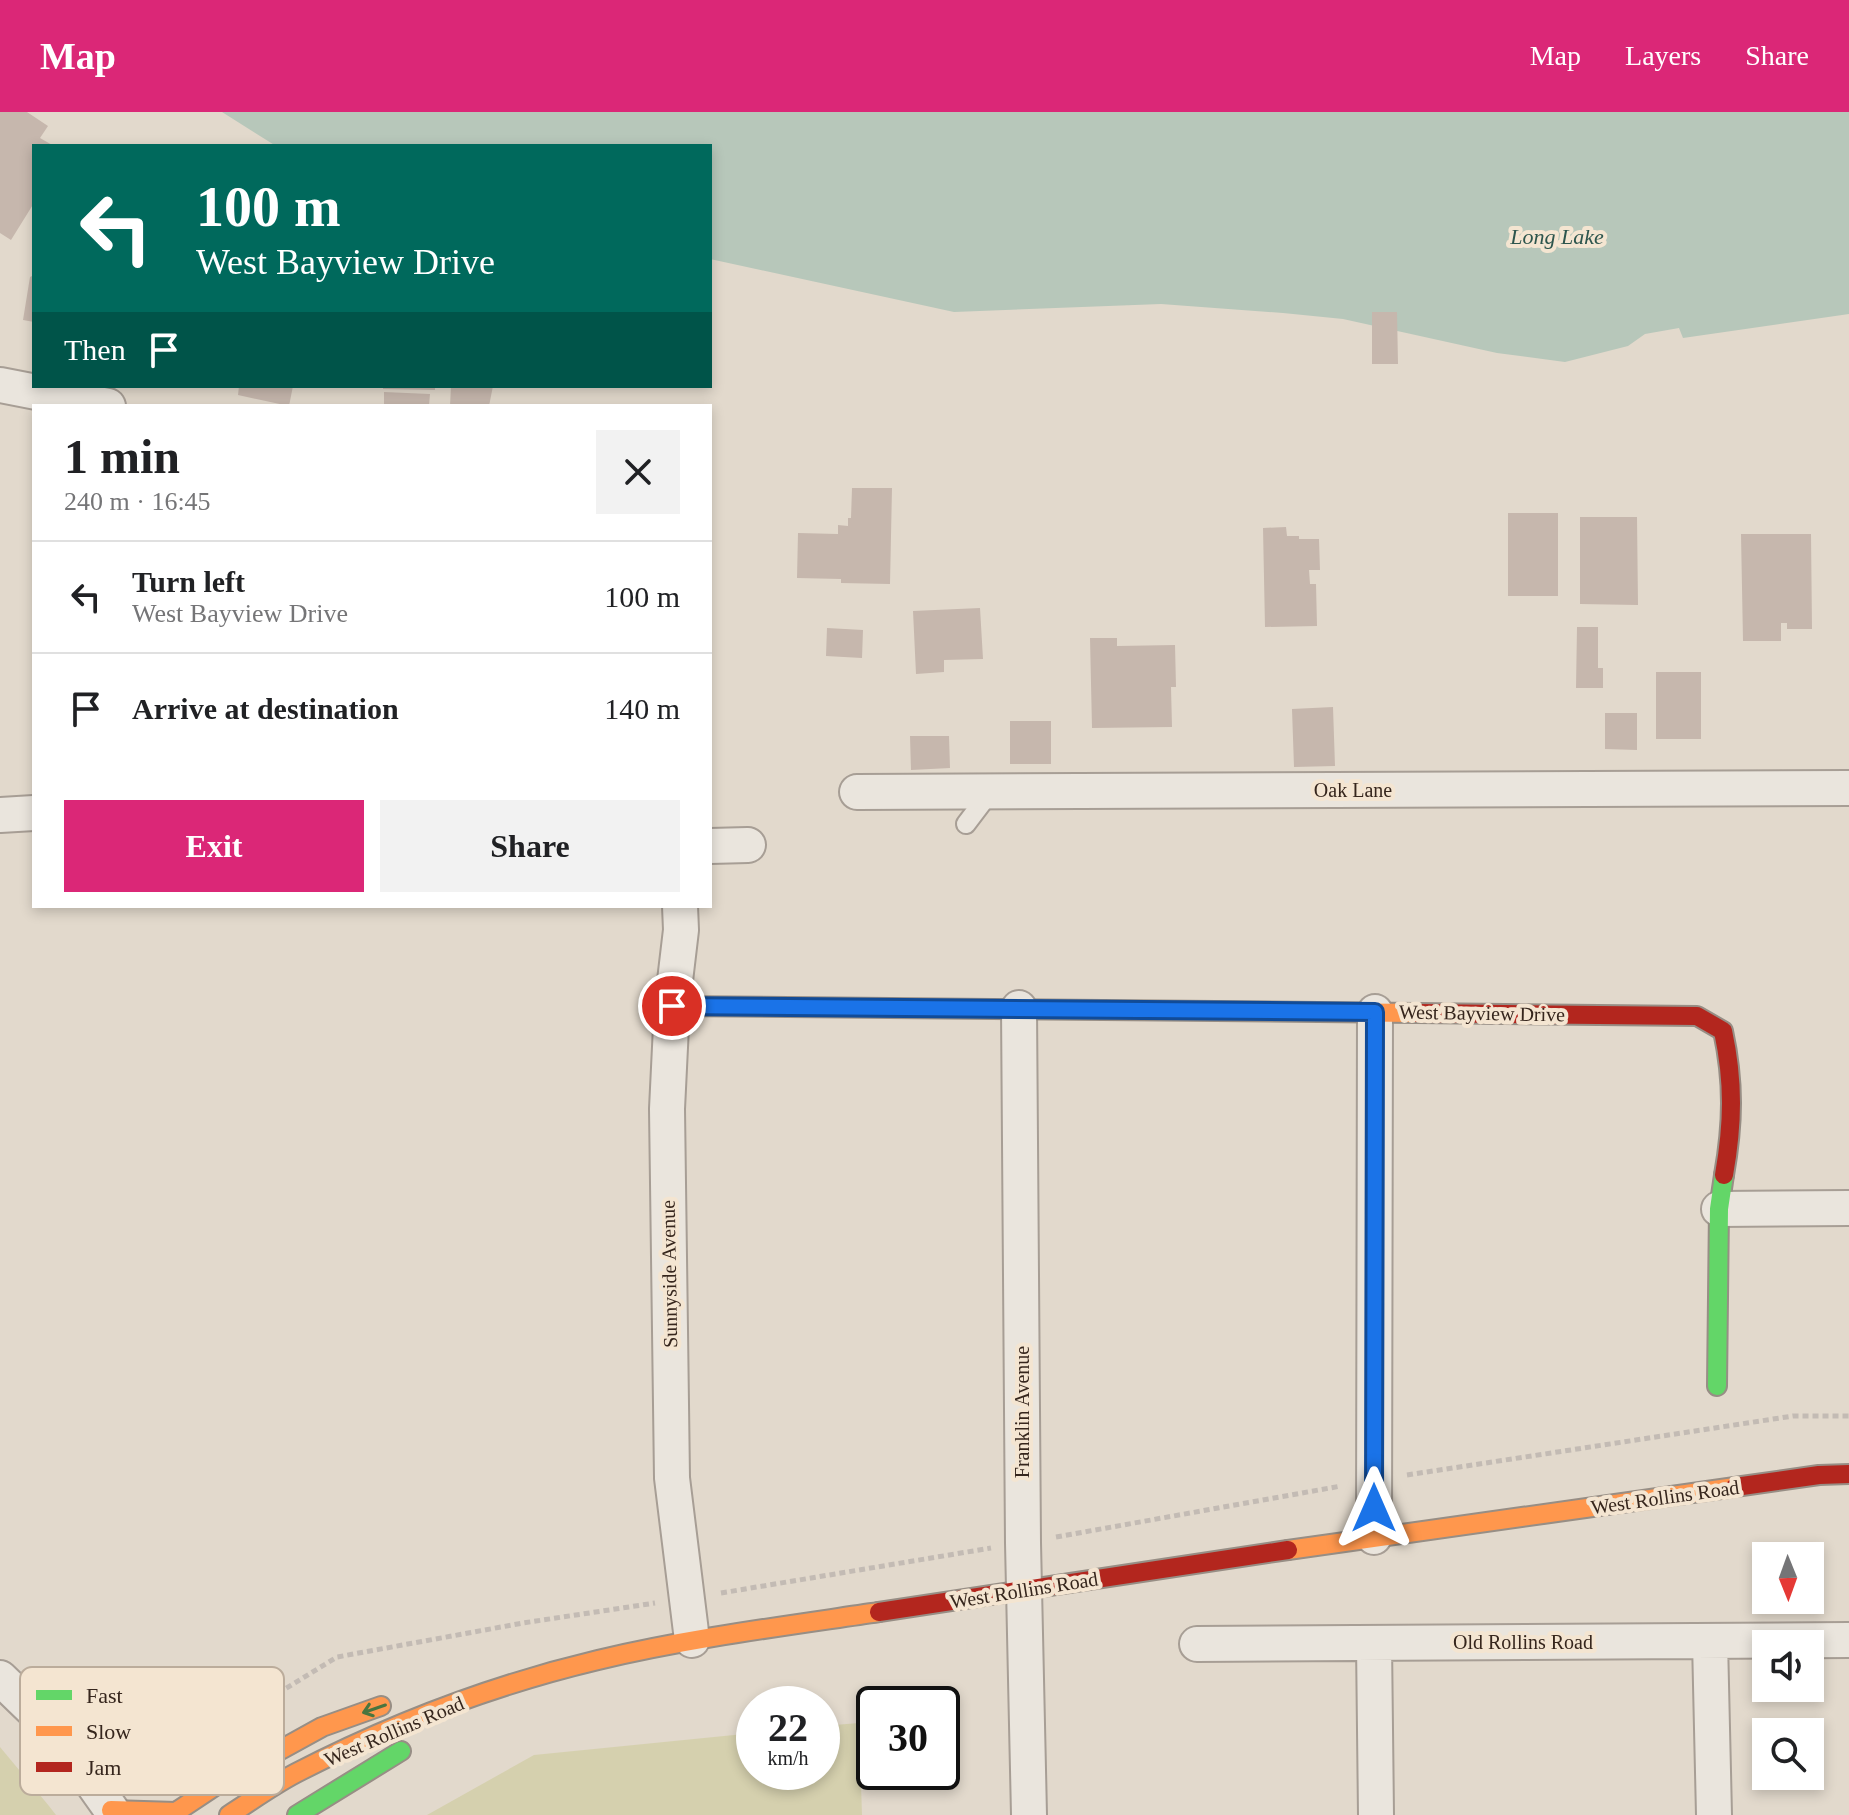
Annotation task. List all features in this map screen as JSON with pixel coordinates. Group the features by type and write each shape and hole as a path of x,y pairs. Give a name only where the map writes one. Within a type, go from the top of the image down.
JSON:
{"street":[{"path":"0,385 98,404"},
{"name":"Oak Lane","path":"857,792 1849,788"},
{"path":"0,815 32,813"},
{"path":"712,846 748,845"},
{"name":"Sunnyside Avenue","path":"680,908 667,1109 672,1478 692,1640"},
{"name":"West Bayview Drive","path":"672,1006 1697,1016 1723,1031 1731,1067 1732,1127 1719,1209 1717,1386"},
{"name":"Franklin Avenue","path":"1019,1008 1023,1527 1029,1815"},
{"path":"1374,1537 1375,1012"},
{"path":"1719,1209 1849,1208"},
{"name":"West Rollins Road","path":"284,1780 414,1719 506,1686 692,1640 1374,1537 1819,1475 1849,1474"},
{"name":"Old Rollins Road","path":"1197,1644 1849,1640"},
{"path":"1710,1641 1714,1815"},
{"path":"1374,1643 1376,1815"},
{"path":"453,1724 551,1673"},
{"path":"0,1678 20,1697"},
{"path":"284,1748 322,1727 407,1700 446,1691 506,1686"},
{"path":"297,1815 410,1746"},
{"path":"101,1795 113,1812 176,1812 202,1795"},
{"name":"West Rollins Road","path":"229,1815 261,1795"}],"lane":[{"path":"966,824 991,791"}],"shaded area":[{"path":"856,1723 856,1790 861,1790 862,1815 427,1815 534,1755 736,1735 736,1790 840,1790 840,1725"},
{"path":"0,1747 20,1771 20,1795 40,1795 56,1815 0,1815"}],"water":[{"name":"Long Lake","path":"222,112 1849,112 1849,314 1683,338 1679,328 1645,334 1628,346 1565,362 1497,353 1343,319 1283,313 1161,304 954,312 712,259 712,144 273,144"}],"building":[{"path":"0,112 27,112 48,126 40,138 50,144 32,144 32,206 11,240 0,233"},
{"path":"32,276 32,322 23,320"},
{"path":"1372,312 1397,312 1398,364 1372,364"},
{"path":"239,388 293,388 289,404 238,395"},
{"path":"435,388 435,390 383,389"},
{"path":"451,388 493,388 489,404 450,404"},
{"path":"384,392 430,394 429,404 384,404"},
{"path":"852,488 892,488 890,584 797,578 798,533 838,534 838,525 848,526"},
{"path":"1508,513 1558,513 1558,596 1508,596"},
{"path":"1580,517 1637,517 1638,605 1580,604"},
{"path":"1286,527 1287,536 1319,539 1320,570 1309,570 1310,584 1316,584 1317,626 1265,627 1263,528"},
{"path":"1741,534 1811,534 1812,629 1787,629 1787,623 1781,623 1781,641 1743,641"},
{"path":"980,608 983,659 944,660 944,672 916,674 913,611"},
{"path":"1577,627 1598,627 1598,668 1603,668 1603,688 1576,688"},
{"path":"827,628 863,630 862,658 826,656"},
{"path":"1090,638 1117,638 1117,646 1175,645 1176,687 1171,687 1172,727 1092,728"},
{"path":"1656,672 1701,672 1701,739 1656,739"},
{"path":"1333,707 1335,766 1294,767 1292,709"},
{"path":"1605,713 1637,713 1637,750 1605,749"},
{"path":"1010,721 1051,721 1051,764 1010,764"},
{"path":"910,736 949,736 950,768 911,770"}],"traffic: fast":[{"path":"1717,1386 1719,1209 1724,1175"},
{"path":"297,1815 401,1751"}],"traffic: slow":[{"path":"1103,1010 1416,1013"},
{"path":"1288,1550 1735,1487"},
{"path":"284,1780 368,1738 520,1681 668,1645 879,1612"},
{"path":"284,1748 322,1727 381,1706"},
{"path":"111,1810 176,1812 202,1795"},
{"path":"229,1815 260,1795"}],"traffic: jam":[{"path":"672,1006 1103,1010"},
{"path":"1416,1013 1697,1016 1723,1031 1727,1050 1731,1103 1724,1175"},
{"path":"1735,1487 1819,1475 1849,1474"},
{"path":"879,1612 1288,1550"}],"route":[{"path":"672,1006 1375,1012 1374,1508"}]}
